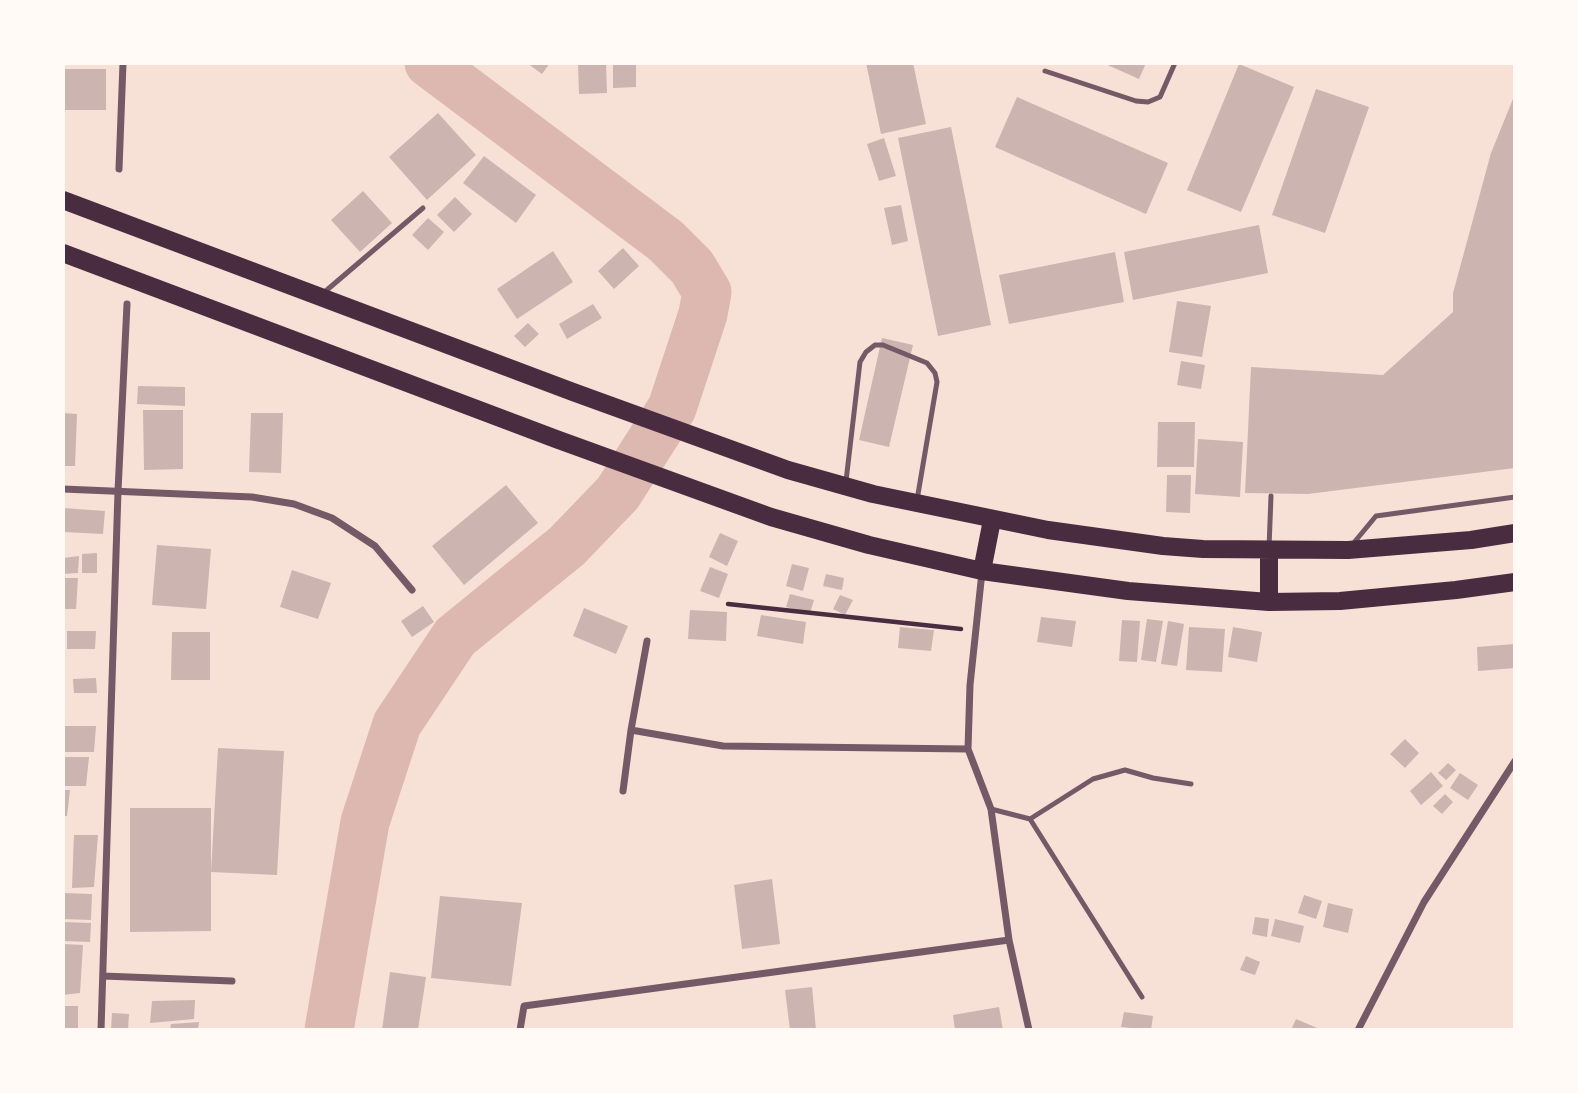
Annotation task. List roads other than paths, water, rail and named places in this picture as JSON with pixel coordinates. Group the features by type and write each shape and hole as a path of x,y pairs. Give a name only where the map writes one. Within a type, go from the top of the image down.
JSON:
{"main road":[{"path":"63,200 788,470 917,503 1048,530 1163,546 1269,551 1348,550 1471,540 1515,533"},
{"path":"63,253 771,517 869,545 982,571 1161,595 1269,602 1353,600 1515,582"},
{"path":"982,571 992,520"},
{"path":"1269,551 1269,602"}],"street":[{"path":"119,169 123,63"},
{"path":"101,1030 118,491 127,304"},
{"path":"63,489 253,497 294,504 332,518 375,546 412,590"},
{"path":"982,571 970,685 968,749 991,809 1009,940 1029,1030"},
{"path":"623,791 647,640"},
{"path":"631,730 723,746 968,749"},
{"path":"1358,1030 1424,902 1515,761"},
{"path":"520,1030 524,1006 1009,940"},
{"path":"103,975 232,981"}],"lane":[{"path":"1045,71 1136,101 1148,102 1160,97 1175,63"},
{"path":"320,295 423,208"},
{"path":"846,486 860,362 866,352 876,345 883,345 927,363 935,373 937,382 917,503"},
{"path":"1269,551 1271,496"},
{"path":"1348,550 1376,516 1515,497"},
{"path":"1030,820 1093,779 1125,770 1191,784"},
{"path":"991,809 1030,820 1143,997"}],"waterway":[{"path":"329,1030 365,822 397,724 455,637 567,546 618,493 672,408 703,314 707,292 692,267 666,241 429,63"}]}
